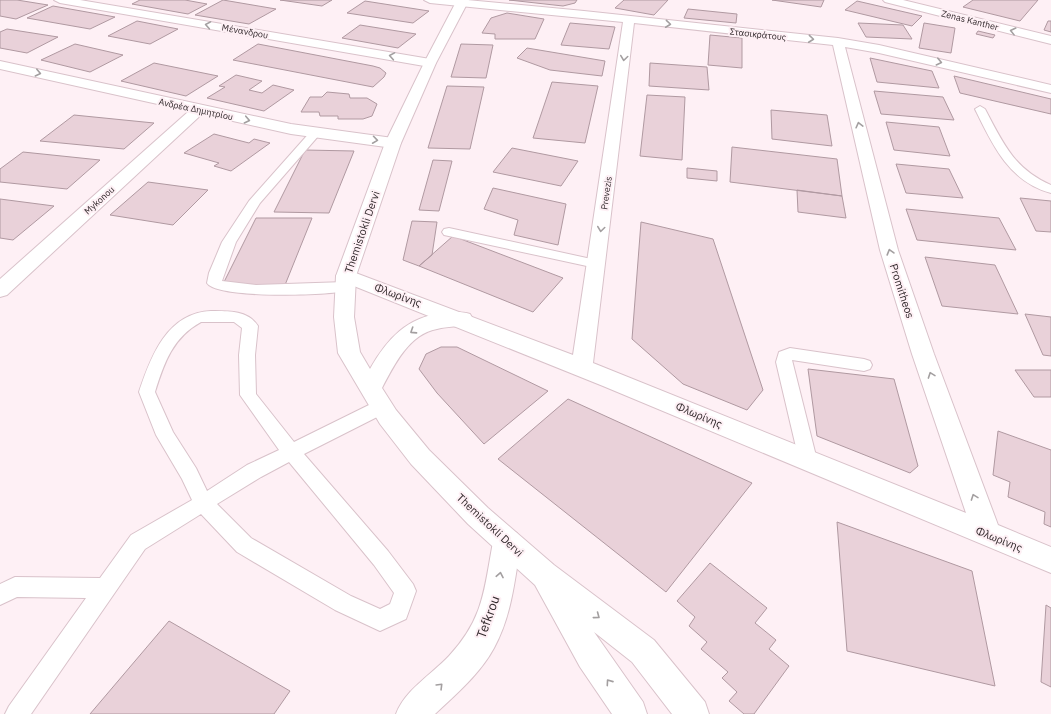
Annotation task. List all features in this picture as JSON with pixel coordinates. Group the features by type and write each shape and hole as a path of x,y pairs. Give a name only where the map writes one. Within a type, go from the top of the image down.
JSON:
{"street":[{"name":"Μένανδρου","path":"60,0 430,63"},
{"name":"Στασικράτους","path":"430,0 584,14 838,42 879,49 1051,88"},
{"name":"Zenas Kanther","path":"889,0 1051,40"},
{"name":"Themistokli Dervi","path":"461,2 430,63 393,143 345,281 344,317 349,353 376,398 420,457 478,516 544,575 643,651 693,714"},
{"path":"584,14 598,4"},
{"name":"Prevezis","path":"582,366 629,20"},
{"name":"Promitheos","path":"838,42 889,250 923,354 987,534"},
{"name":"Ανδρέα Δημητρίου","path":"0,65 198,110 316,132 393,143"},
{"name":"Mykonou","path":"0,290 198,110"},
{"name":"Φλωρίνης","path":"345,281 463,319 582,366 1051,560"},
{"path":"376,398 394,347 413,330 432,322 463,319"},
{"name":"Tefkrou","path":"412,714 471,654 483,636 496,598 507,542"},
{"name":"Themistokli Dervi","path":"544,575 591,656 631,714"}],"lane":[{"path":"980,109 1006,159 1012,166 1022,174 1051,189"},
{"path":"316,132 281,171 271,185 255,201 229,242 216,274 214,283 219,287 284,290 345,281"},
{"path":"449,232 596,264"},
{"path":"237,317 250,326 246,355 248,395 291,452 380,558 404,591 398,611 380,620 322,591 244,545 203,504 189,474 165,435 147,392 158,358 175,332 197,318 237,317"},
{"path":"808,460 784,362 784,356 790,354 864,365"},
{"path":"17,714 138,542 203,504 254,471 291,452 376,398"},
{"path":"0,595 15,587 105,588"}],"building":[{"path":"0,0 17,0 48,5 16,19 0,16"},
{"path":"140,0 185,0 207,4 188,14 132,4"},
{"path":"223,0 276,9 249,24 195,15"},
{"path":"280,0 332,0 322,6"},
{"path":"509,0 577,0 575,3 563,6"},
{"path":"624,0 668,0 654,15 615,8"},
{"path":"772,0 824,0 821,7"},
{"path":"973,0 1038,0 1020,21 963,7"},
{"path":"365,1 429,11 413,23 347,13"},
{"path":"857,1 922,16 912,26 845,10"},
{"path":"53,6 115,17 90,29 27,18"},
{"path":"688,9 737,14 736,23 684,18"},
{"path":"507,13 544,19 535,39 495,39 495,34 482,33 491,18"},
{"path":"137,21 178,29 150,44 108,36"},
{"path":"1048,21 1051,21 1051,32 1044,30"},
{"path":"570,23 615,27 609,49 561,45"},
{"path":"858,23 903,25 912,39 866,37"},
{"path":"924,23 955,28 951,53 919,48"},
{"path":"360,25 416,34 398,48 342,38"},
{"path":"7,29 58,37 27,53 0,48 0,32"},
{"path":"978,31 995,35 993,38 976,34"},
{"path":"710,35 742,38 742,68 708,65"},
{"path":"75,44 123,55 90,72 41,60"},
{"path":"258,44 373,66 380,68 386,73 384,77 373,87 233,60"},
{"path":"461,44 493,45 486,78 451,77"},
{"path":"527,48 605,61 602,76 550,70 517,58"},
{"path":"870,58 932,71 939,88 877,82"},
{"path":"154,63 218,76 186,96 121,81"},
{"path":"650,63 707,67 709,90 649,86"},
{"path":"236,75 262,81 249,90 262,93 273,85 294,90 264,111 207,98 225,87 219,86"},
{"path":"954,76 1051,99 1051,114 960,93"},
{"path":"552,82 598,86 585,143 533,138"},
{"path":"447,86 484,87 470,149 428,148"},
{"path":"874,91 943,97 954,120 881,114"},
{"path":"327,92 349,94 350,98 367,98 377,104 372,116 363,119 338,119 338,116 320,116 319,112 301,112 310,97 322,97"},
{"path":"647,95 685,97 682,160 640,156"},
{"path":"771,110 827,115 832,146 772,139"},
{"path":"74,115 154,123 124,149 40,141"},
{"path":"886,122 939,127 950,156 894,150"},
{"path":"214,134 249,143 254,139 270,143 231,171 214,166 219,163 184,153"},
{"path":"732,147 837,159 842,196 730,182"},
{"path":"512,148 578,161 561,186 493,172"},
{"path":"305,150 354,151 329,213 274,212"},
{"path":"23,152 100,160 67,189 0,182 0,169"},
{"path":"433,160 452,161 439,211 419,210"},
{"path":"896,164 949,169 963,198 906,193"},
{"path":"687,168 717,171 717,181 687,178"},
{"path":"148,182 208,190 173,225 110,215"},
{"path":"493,188 566,204 558,245 514,235 518,220 484,209"},
{"path":"797,190 842,196 846,218 798,212"},
{"path":"1020,198 1051,201 1051,232 1036,231"},
{"path":"0,199 54,206 13,240 0,238"},
{"path":"906,209 999,218 1016,250 917,240"},
{"path":"256,218 312,218 285,285 223,284"},
{"path":"412,221 437,222 432,255 419,266 403,260"},
{"path":"641,222 713,239 763,390 747,410 683,384 632,339"},
{"path":"453,236 563,278 533,312 419,266"},
{"path":"925,257 995,265 1018,314 942,306"},
{"path":"1025,314 1051,317 1051,356 1043,355"},
{"path":"441,347 457,347 548,391 484,444 437,393 419,369 426,354"},
{"path":"808,369 894,379 918,466 910,473 817,436"},
{"path":"1015,370 1051,370 1051,397 1034,397"},
{"path":"568,399 752,483 666,592 498,459"},
{"path":"998,431 1051,450 1051,527 1044,524 1045,512 1008,497 1010,482 993,475"},
{"path":"837,522 972,571 995,686 847,651"},
{"path":"710,563 767,608 755,623 776,640 769,649 789,666 754,714 744,714 729,701 737,692 722,678 728,672 701,649 707,642 689,626 695,617 677,601"},
{"path":"1046,605 1051,608 1051,687 1041,682"},
{"path":"169,621 290,691 274,714 90,714"}]}
